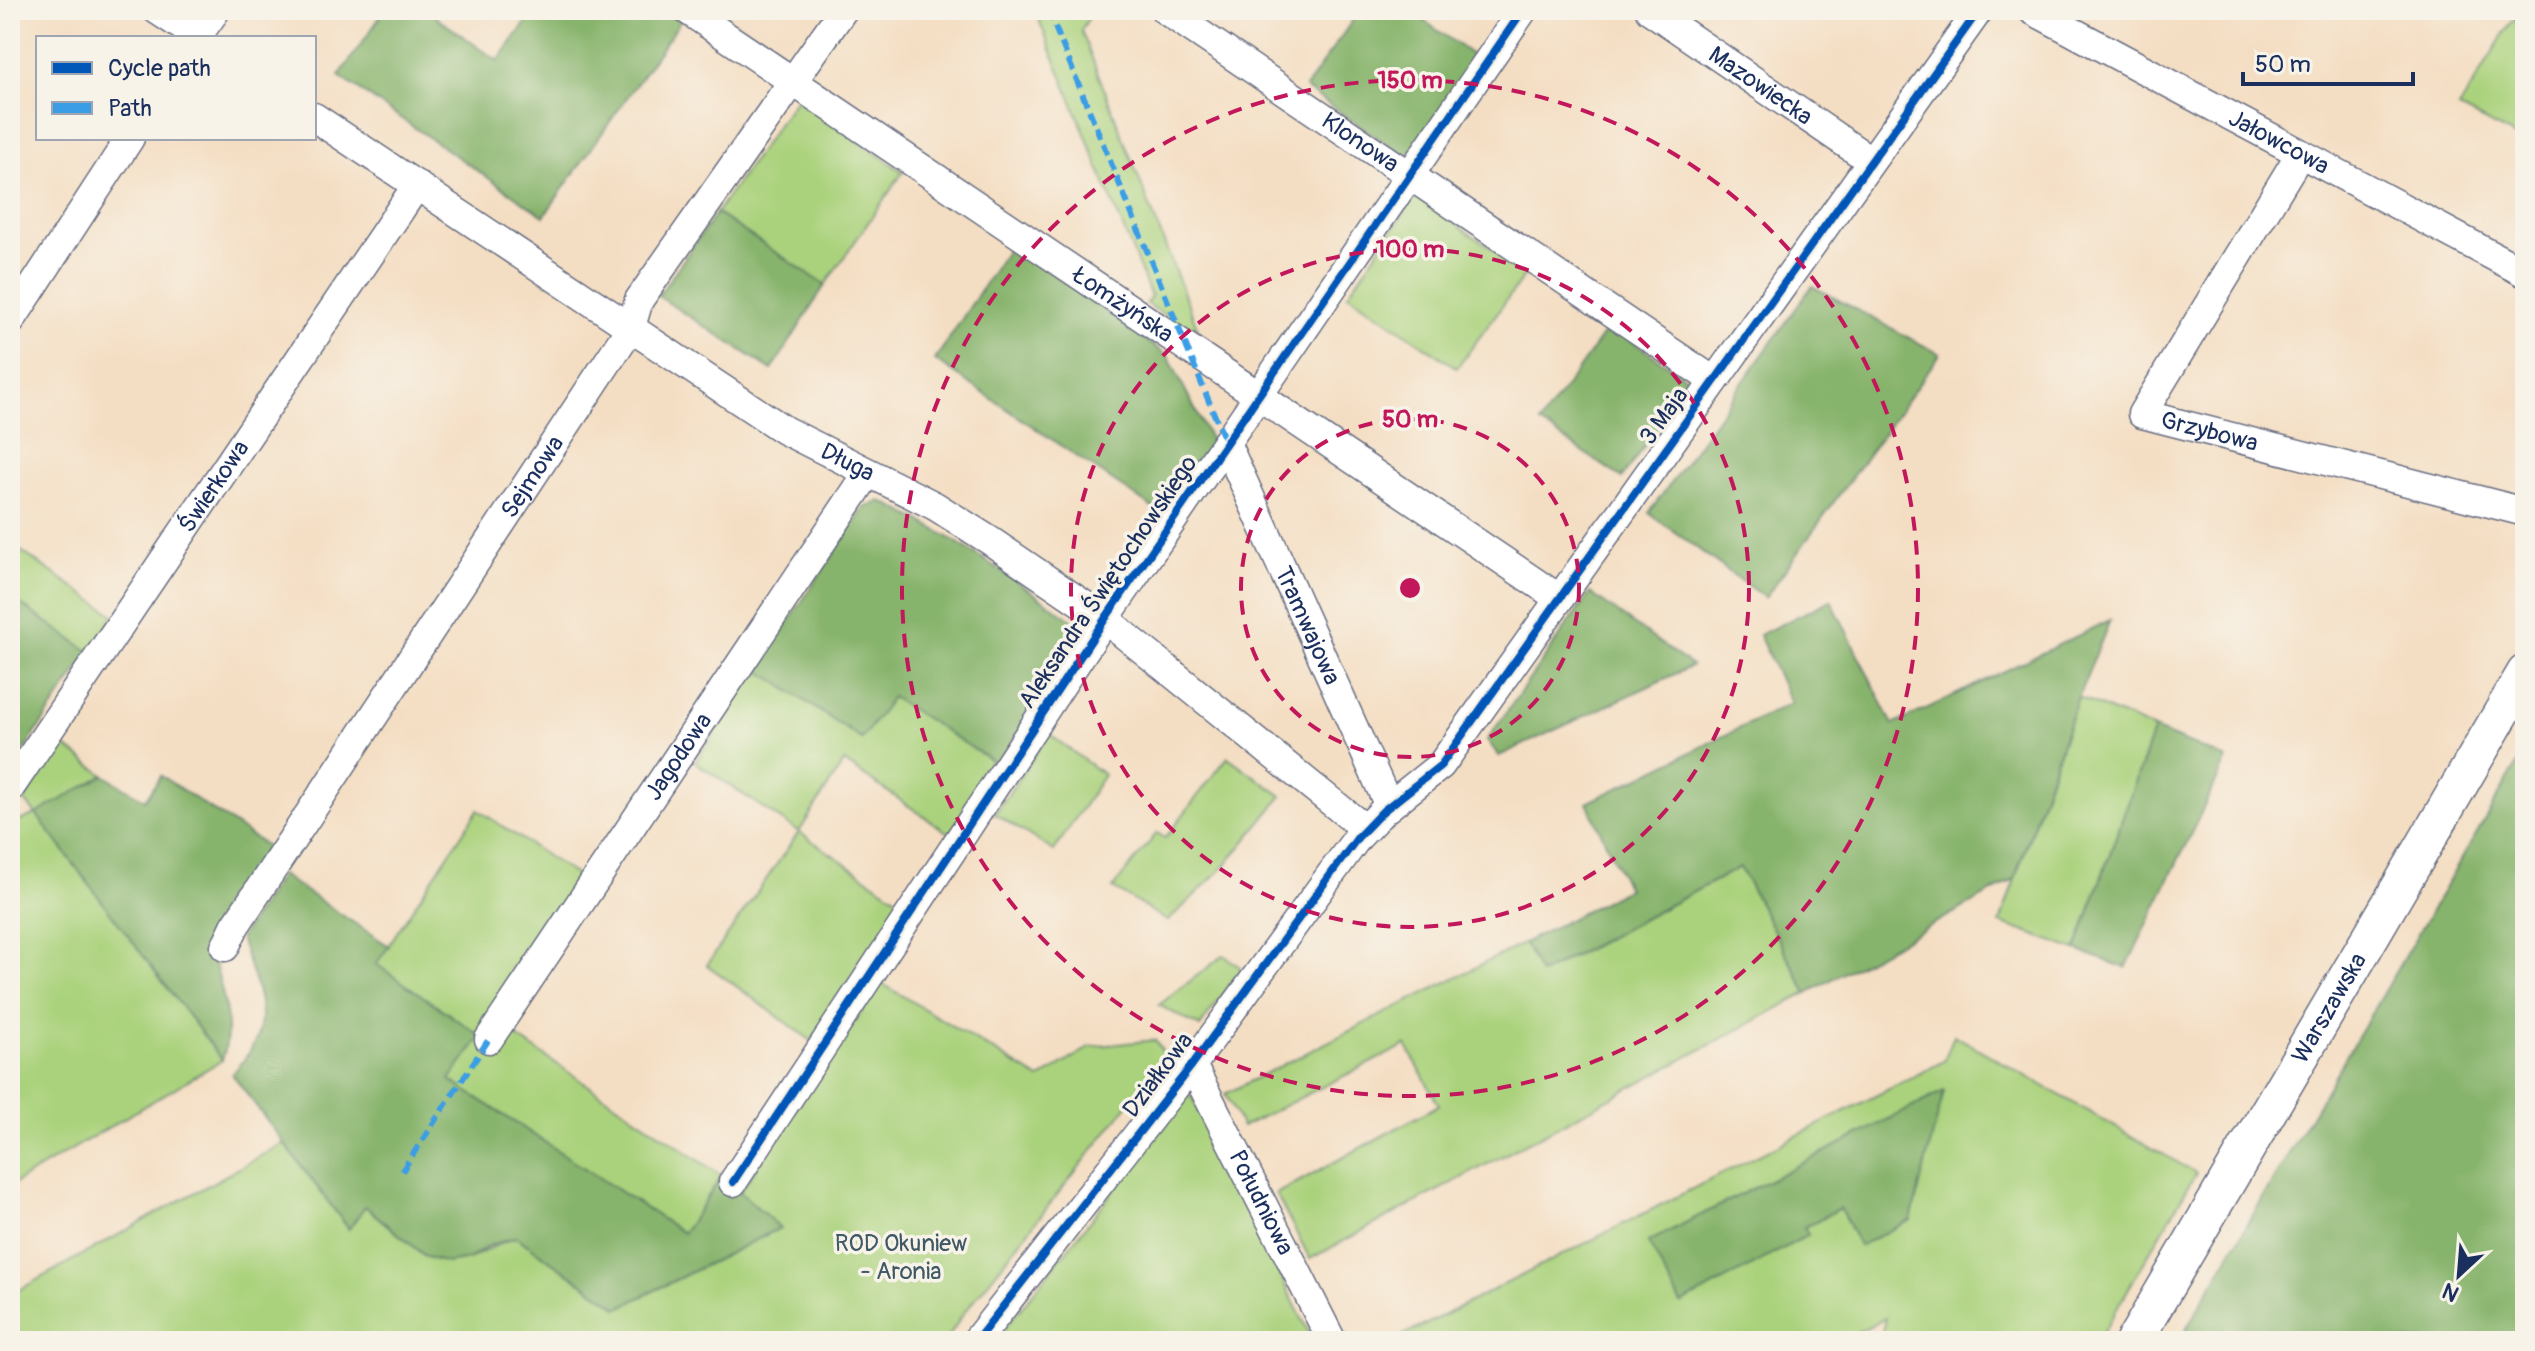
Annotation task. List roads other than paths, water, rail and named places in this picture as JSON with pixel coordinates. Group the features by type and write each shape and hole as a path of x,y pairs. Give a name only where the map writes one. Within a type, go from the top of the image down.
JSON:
{"main road":[{"name":"Warszawska","path":"2134,1341 2525,673"}],"street":[{"path":"157,10 196,36"},
{"path":"199,36 216,10"},
{"name":"Łomżyńska","path":"687,10 1557,597"},
{"name":"Sejmowa","path":"225,947 235,926 631,327 639,300 843,10"},
{"name":"Klonowa","path":"1165,10 1409,178 1714,381"},
{"name":"Aleksandra Świętochowskiego","path":"733,1182 1105,619 1523,10"},
{"name":"Mazowiecka","path":"1650,10 1870,160"},
{"name":"3 Maja","path":"1365,829 1441,765 1557,597 1979,10"},
{"name":"Jałowcowa","path":"2032,10 2525,273"},
{"name":"Długa","path":"316,118 784,430 935,506 1105,619 1365,829"},
{"path":"10,322 129,140"},
{"name":"Grzybowa","path":"2300,154 2142,414 2525,512"},
{"name":"Świerkowa","path":"10,788 417,185"},
{"name":"Tramwajowa","path":"1226,443 1389,806"},
{"name":"Jagodowa","path":"489,1039 868,473"},
{"name":"Działkowa","path":"976,1341 1192,1065 1365,829"},
{"name":"Południowa","path":"1192,1065 1332,1341"}],"park label":[{"name":"ROD Okuniew - Aronia","path":"901,1257"}]}
